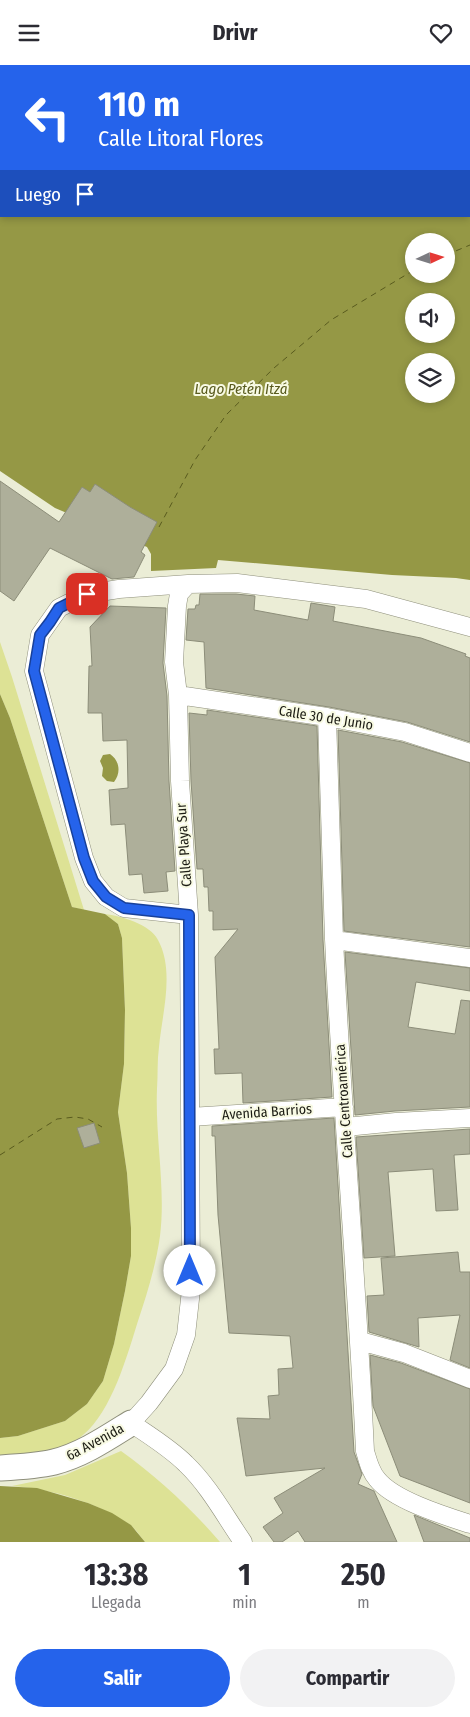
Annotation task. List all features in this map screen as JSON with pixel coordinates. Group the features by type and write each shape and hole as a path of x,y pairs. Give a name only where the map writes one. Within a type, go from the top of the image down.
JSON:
{"street":[{"path":"189,915 124,908 106,897 93,881 84,858 34,671 40,635 59,608 87,594 119,589 237,583 366,599 470,627"},
{"name":"Calle Playa Sur","path":"131,1423 149,1403 174,1369 186,1335 190,1290 189,915 180,781 178,695 174,662 176,606 179,594 188,584"},
{"name":"Calle 30 de Junio","path":"178,695 327,717 405,732 470,753"},
{"name":"Calle Centroamérica","path":"327,717 334,939 360,1341 365,1451 370,1468 378,1481 410,1502 470,1524"},
{"path":"334,939 470,958"},
{"name":"Avenida Barrios","path":"190,1117 344,1107"},
{"path":"346,1127 470,1118"},
{"path":"360,1341 404,1353 470,1379"},
{"path":"131,1423 159,1442 187,1465 243,1542"},
{"name":"6a Avenida","path":"0,1468 55,1462 82,1451 131,1423"}],"green space":[{"path":"0,642 84,910 72,907 10,718 0,694"},
{"path":"105,914 127,919 149,929 158,940 166,965 166,993 158,1052 157,1089 162,1218 154,1269 117,1382 110,1398 93,1425 74,1441 54,1450 33,1454 0,1455 0,1438 18,1436 65,1421 87,1404 103,1381 114,1344 125,1291 131,1256 131,1228 127,1173 118,1112 124,1064 125,1010 122,938 118,924"},
{"path":"121,1451 173,1493 220,1542 145,1542 131,1526 116,1516 88,1503 42,1490 12,1486 65,1475"}],"water":[{"name":"Lago Petén Itzá","path":"0,217 470,217 470,580 218,560 216,568 151,571 151,554 147,547 55,508 0,471"},
{"path":"0,694 10,718 72,907 105,914 118,924 122,938 125,1010 124,1064 118,1112 127,1173 131,1256 114,1344 103,1381 87,1404 65,1421 18,1436 0,1438"},
{"path":"110,754 118,764 118,775 114,782 107,781 102,776 103,768 100,761 103,755"},
{"path":"0,1486 37,1488 88,1503 112,1513 131,1525 145,1542 0,1542"}],"building":[{"path":"0,481 59,522 82,487 90,492 95,484 157,522 141,552 145,555 134,577 112,579 50,548 14,601 0,591"},
{"path":"200,594 255,596 254,610 308,620 311,603 335,607 333,621 421,638 466,654 465,656 470,658 470,742 407,722 329,707 206,688 204,642 186,640 188,609 195,609 196,605 199,605"},
{"path":"110,606 166,608 163,663 167,696 169,781 175,871 166,872 168,891 144,893 142,874 129,875 125,824 111,825 109,790 128,788 127,740 103,741 102,713 88,713 89,666 92,666 90,627"},
{"path":"207,710 317,726 323,940 332,1097 243,1103 242,1073 215,1074 214,1049 219,1049 215,957 238,929 213,930 213,911 209,911 208,887 204,887 203,869 197,869 189,713 207,715"},
{"path":"338,730 402,742 470,763 470,947 344,931"},
{"path":"345,952 470,968 470,991 416,982 408,1027 455,1034 461,1000 470,1001 470,1107 355,1115"},
{"path":"334,1118 354,1452 362,1474 358,1484 374,1491 397,1542 305,1542 298,1531 282,1542 274,1542 263,1527 283,1513 274,1498 325,1468 246,1476 237,1418 270,1419 268,1396 279,1395 278,1369 293,1368 290,1336 229,1333 218,1215 215,1136 212,1136 212,1126"},
{"path":"94,1123 100,1143 84,1148 77,1128"},
{"path":"470,1129 470,1154 454,1155 458,1210 436,1211 433,1169 388,1172 395,1256 364,1258 356,1137"},
{"path":"458,1252 460,1272 470,1272 470,1368 450,1360 460,1315 418,1318 419,1347 369,1332 367,1296 384,1295 381,1258"},
{"path":"370,1355 401,1363 470,1389 470,1503 400,1476 373,1406"},
{"path":"414,1515 470,1538 470,1542 424,1542"}],"ferry route":[{"path":"455,251 470,245"},
{"path":"159,527 195,460 226,415 274,368 331,320 405,275"},
{"path":"0,1155 57,1119 75,1117 88,1119 102,1127"}],"route":[{"path":"87,594 59,608 40,635 34,671 84,858 93,881 106,897 124,908 189,915 190,1271"}]}
